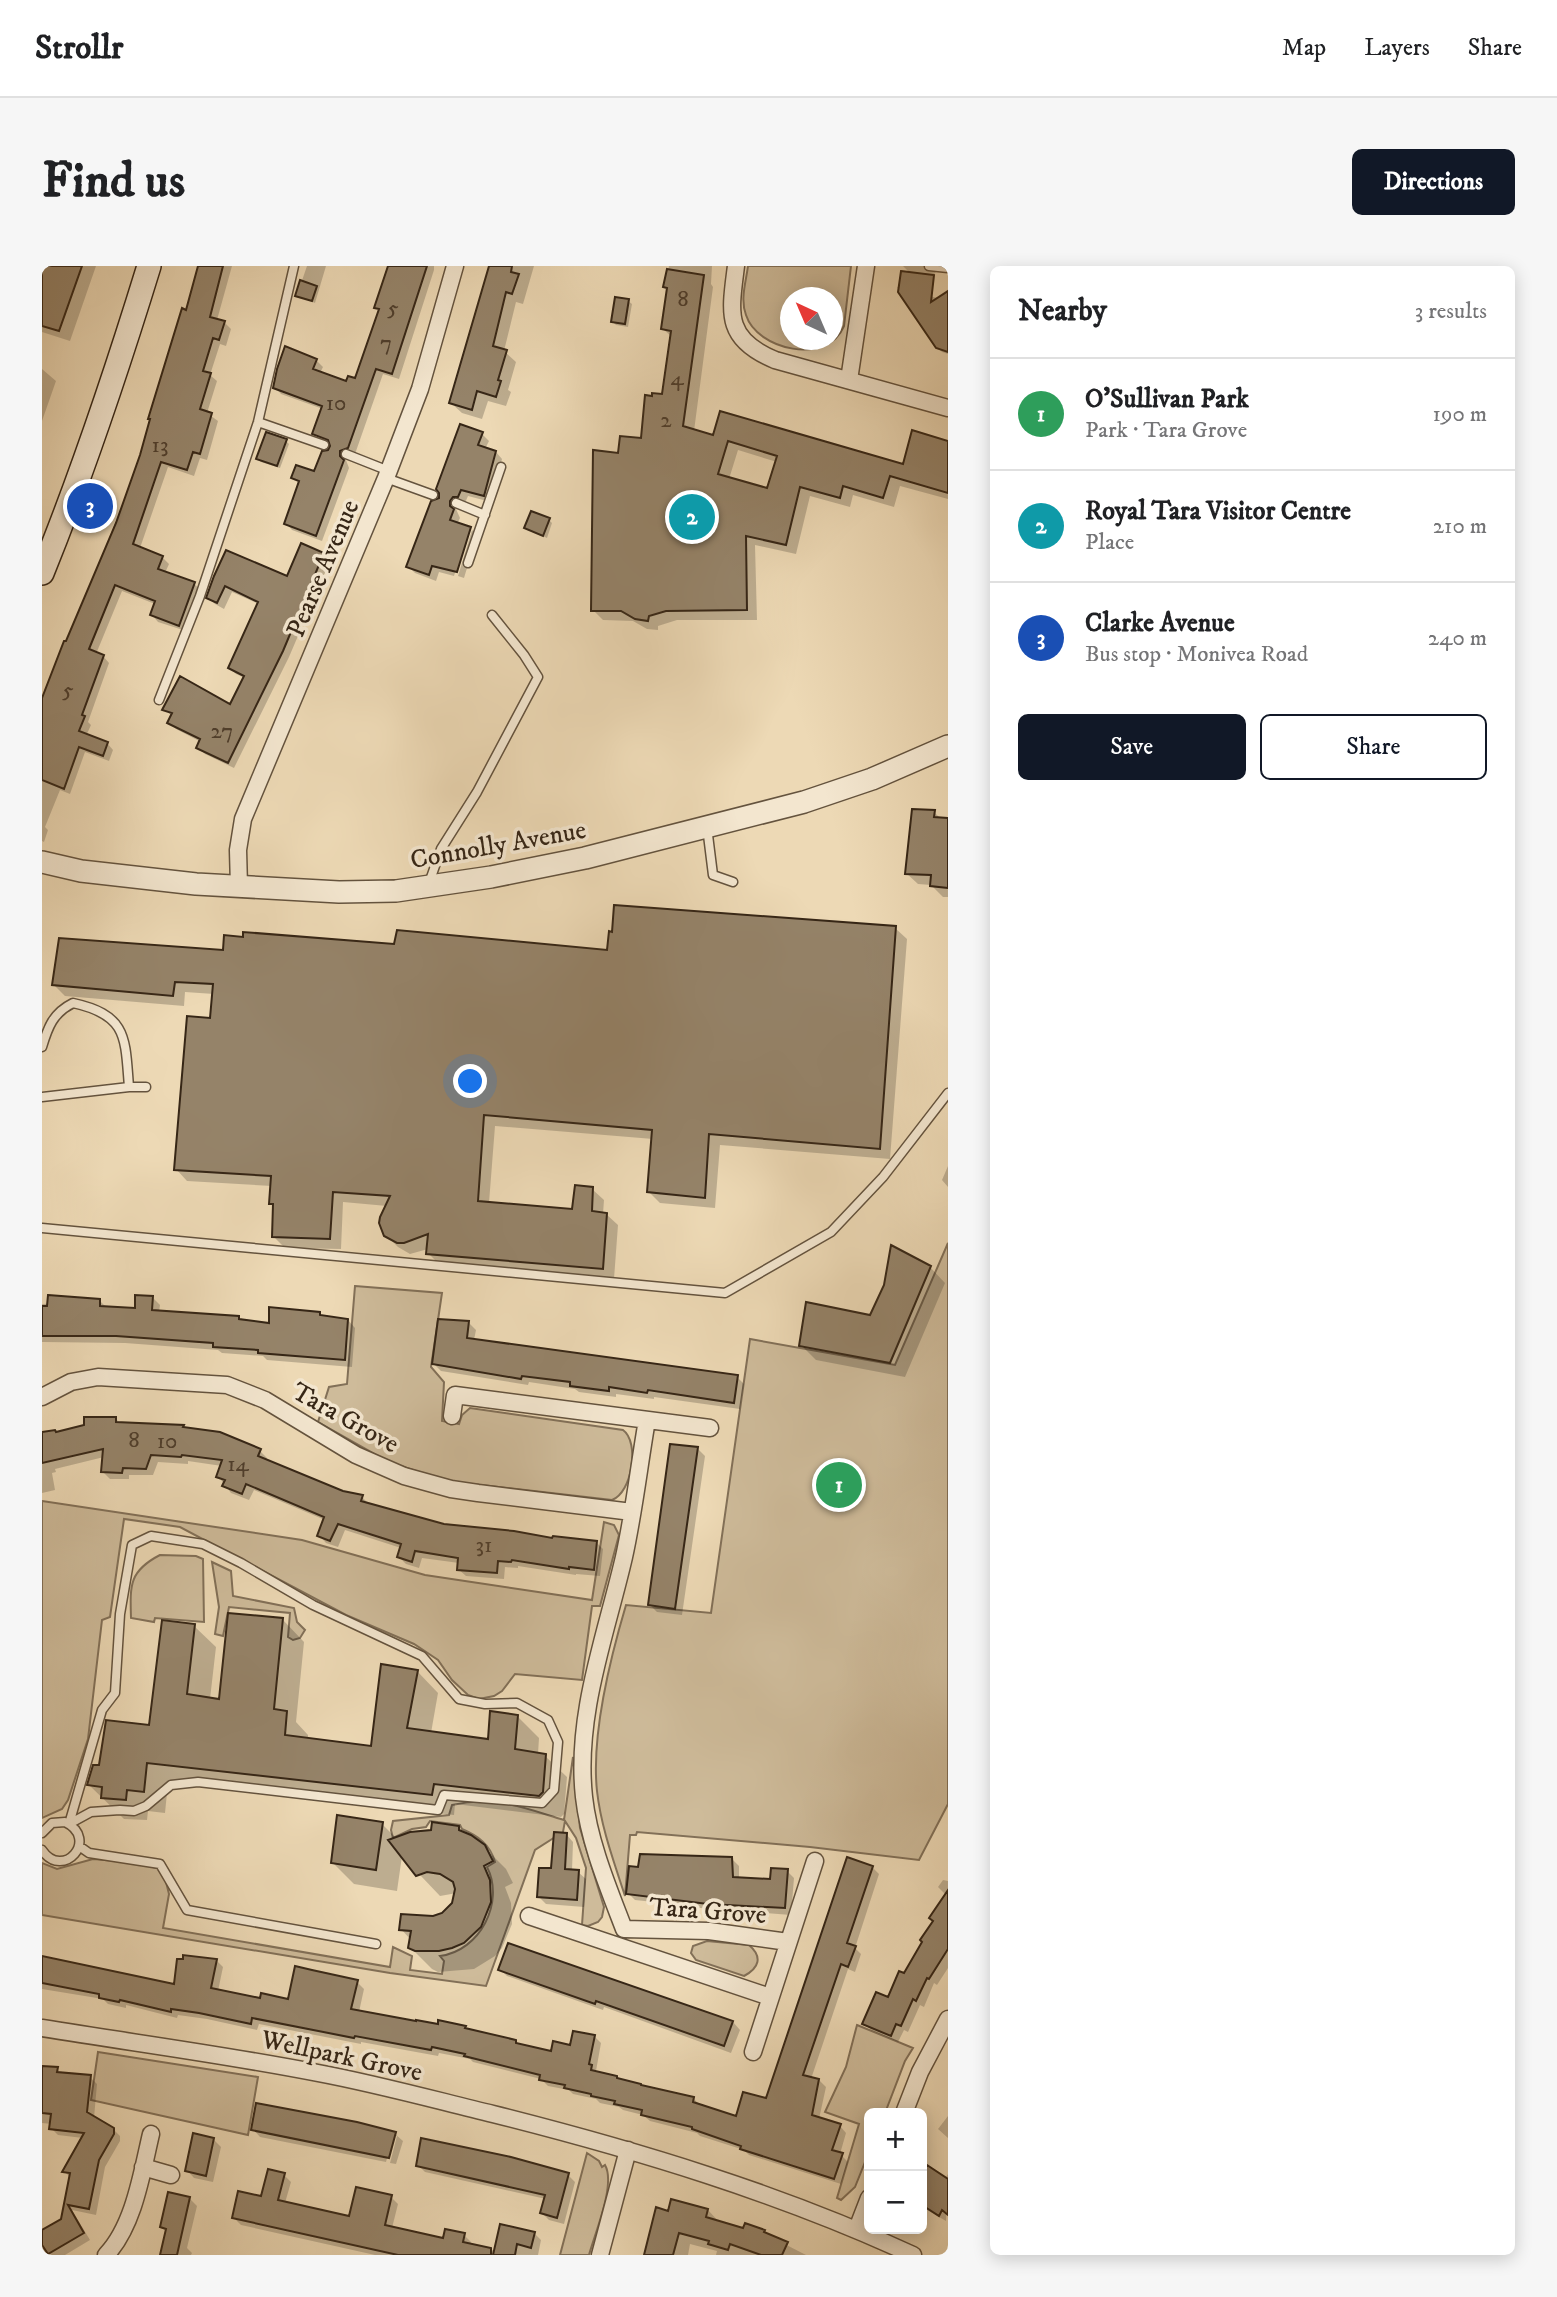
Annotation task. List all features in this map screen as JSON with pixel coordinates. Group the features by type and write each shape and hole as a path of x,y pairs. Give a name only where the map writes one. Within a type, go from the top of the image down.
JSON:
{"main road":[{"path":"42,573 81,477 149,266"}],"street":[{"name":"Pearse Avenue","path":"240,887 238,850 243,819 387,475 420,389 455,266"},
{"path":"736,266 730,306 740,338 755,352 775,360 948,408"},
{"path":"849,380 866,266"},
{"name":"Connolly Avenue","path":"42,862 81,871 240,887 339,892 396,891 491,877 585,858 804,802 872,779 948,746"},
{"name":"Tara Grove","path":"42,1397 71,1382 98,1377 227,1385 265,1400 356,1455 404,1476 465,1491 632,1512"},
{"path":"452,1416 455,1395 710,1428"},
{"name":"Tara Grove","path":"619,1946 624,1929 604,1876 584,1799 583,1779 587,1710 624,1558 647,1420"},
{"name":"Tara Grove","path":"753,2052 815,1861"},
{"name":"Tara Grove","path":"529,1916 770,1997"},
{"name":"Tara Grove","path":"624,1929 709,1931 788,1942"},
{"path":"906,2108 920,2072 948,2020"},
{"name":"Wellpark Grove","path":"42,2028 320,2073 587,2138 705,2175 857,2229 913,2255"},
{"path":"106,2255 118,2240 127,2219 138,2189 151,2134"},
{"path":"600,2255 628,2150"},
{"path":"143,2167 171,2175"},
{"path":"857,2229 864,2211"}],"lane":[{"path":"159,700 196,607 258,422 294,266"},
{"path":"929,266 948,268"},
{"path":"258,422 324,445"},
{"path":"346,454 433,495"},
{"path":"468,563 501,467"},
{"path":"456,503 485,515"},
{"path":"428,886 441,849 477,792 538,677 492,615"},
{"path":"707,827 713,875 733,882"},
{"path":"42,1047 49,1024 60,1010 73,1003 108,1014 120,1030 126,1053 129,1087"},
{"path":"42,1097 146,1087"},
{"path":"42,1228 725,1293 831,1232 884,1177 948,1093"},
{"path":"151,1536 202,1544 241,1563 313,1605 422,1656 459,1699 485,1704 517,1703 548,1720 558,1742 554,1790 542,1803 444,1795 438,1810 198,1782 171,1785 134,1811 91,1812 69,1824 102,1710 115,1693 120,1614 132,1545 151,1536"},
{"path":"44,1827 61,1822 69,1824 76,1831 79,1846 89,1853 160,1864 187,1910 376,1944"},
{"path":"42,1850 48,1857 60,1861 72,1857 79,1846"}],"shaded area":[{"path":"748,266 851,266 843,327 843,287 780,287 780,345 764,337 753,327 744,309 743,297"},
{"path":"948,1243 948,1804 919,1860 810,1847 637,1832 636,1835 630,1835 625,1896 605,1831 597,1791 599,1722 608,1673 626,1605 711,1613 750,1339 895,1365"},
{"path":"355,1286 442,1293 431,1367 444,1382 442,1421 459,1424 462,1415 470,1408 623,1430 628,1436 632,1456 625,1488 612,1500 446,1481 389,1462 318,1422 329,1387 347,1384"},
{"path":"42,1501 302,1540 425,1575 592,1600 604,1522 614,1525 619,1535 600,1606 592,1606 582,1680 515,1674 502,1691 479,1699 468,1695 452,1680 438,1660 414,1644 346,1615 180,1527 124,1519 110,1617 102,1620 88,1739 68,1800 62,1809 42,1818"},
{"path":"160,1555 196,1556 203,1559 204,1622 155,1618 154,1622 131,1618 132,1588 137,1573"},
{"path":"212,1562 231,1571 233,1596 294,1608 297,1622 305,1630 300,1638 293,1640 288,1637 290,1613 229,1607 223,1636 215,1634 219,1607"},
{"path":"573,1757 580,1828 604,1907 602,1917 588,1926 582,1925 586,1868 576,1838 565,1821 563,1832 535,1850 486,1986 390,1973 42,1915 42,1863 57,1869 93,1859 131,1862 157,1868 165,1878 169,1894 163,1928 390,1967 393,1947 412,1956 410,1970 442,1974 444,1961 440,1956 467,1945 485,1923 493,1895 487,1867 495,1862 487,1845 460,1825 430,1821 426,1827 412,1829 393,1838 393,1821 449,1815 452,1805 482,1801 522,1807 564,1820"},
{"path":"707,1941 749,1945 758,1958 756,1966 744,1976 696,1960 691,1953 693,1946"},
{"path":"857,2025 913,2048 905,2061 887,2108 864,2108 864,2164 855,2187 841,2200 837,2198 859,2124 825,2112 846,2067"},
{"path":"98,2052 258,2077 248,2135 91,2100"},
{"path":"587,2153 599,2161 602,2167 605,2165 608,2173 603,2209 589,2255 560,2255"}],"building":[{"path":"42,266 82,266 59,331 42,326"},
{"path":"198,266 223,266 210,317 225,321 219,340 213,338 203,371 211,373 200,409 212,413 200,454 193,452 187,470 161,462 133,544 163,556 158,569 195,582 179,626 150,615 155,601 115,585 89,649 104,655 82,715 85,716 79,731 108,742 103,756 79,747 64,789 42,780 42,698 116,523 140,455 148,419 182,308 186,310"},
{"path":"388,266 427,266 392,374 376,369 348,448 340,451 344,460 316,536 284,524 299,481 291,478 296,465 314,471 322,451 328,450 330,446 328,440 312,434 322,406 273,388 277,369 285,346 317,359 313,369 346,381 348,376 355,378 379,309 374,308"},
{"path":"489,266 512,266 511,272 519,274 512,294 506,292 493,346 507,350 496,397 477,391 472,410 449,403"},
{"path":"667,269 704,275 683,426 713,435 720,411 903,464 912,430 948,441 948,493 890,476 883,498 843,486 840,498 800,487 786,545 746,536 747,610 666,611 649,616 648,621 635,619 621,611 591,611 593,450 618,453 620,436 641,438 645,395 662,394 671,331 661,329 667,288 663,287","holes":["728,441 777,456 767,488 718,474"]},
{"path":"901,271 934,275 931,302 948,291 948,352 936,348 898,292"},
{"path":"300,280 317,286 312,301 295,296"},
{"path":"615,297 629,299 625,324 611,322"},
{"path":"460,424 483,432 478,445 496,451 484,496 461,490 458,497 453,497 450,501 450,506 454,509 450,520 471,527 457,572 432,566 429,575 406,567 431,501 439,498 436,489"},
{"path":"266,432 287,439 277,466 256,459"},
{"path":"531,511 550,518 543,536 524,528"},
{"path":"301,543 324,553 283,651 228,763 196,748 200,739 167,723 172,713 162,710 180,676 230,704 244,676 228,668 258,602 225,586 217,603 206,598 226,550 287,576"},
{"path":"912,809 935,810 934,817 948,818 948,888 930,886 931,875 905,874"},
{"path":"614,905 896,926 880,1149 709,1134 705,1198 647,1192 652,1130 484,1115 478,1201 572,1209 575,1185 593,1187 592,1211 607,1213 603,1269 426,1254 428,1234 404,1243 397,1243 384,1236 379,1223 390,1196 333,1192 330,1239 272,1237 273,1204 269,1204 271,1176 174,1170 187,1016 210,1018 213,984 175,982 173,996 52,985 59,938 223,950 224,935 243,937 243,932 394,944 397,930 607,950 609,931 612,932"},
{"path":"891,1245 931,1266 890,1363 799,1346 806,1302 870,1315 884,1285"},
{"path":"48,1295 100,1299 100,1306 135,1308 135,1295 153,1296 152,1310 239,1316 239,1319 269,1323 269,1307 320,1312 320,1315 348,1319 345,1360 258,1353 258,1350 213,1347 213,1343 116,1336 42,1336 42,1306 47,1306"},
{"path":"438,1319 469,1321 467,1338 738,1375 734,1403 648,1390 647,1393 609,1387 609,1391 570,1386 570,1382 522,1376 521,1379 432,1364"},
{"path":"84,1417 116,1417 116,1422 184,1425 183,1427 220,1432 261,1449 258,1456 343,1491 363,1495 361,1501 444,1524 597,1541 594,1570 512,1560 498,1561 497,1573 457,1570 458,1558 415,1551 412,1562 397,1557 401,1544 338,1524 330,1541 317,1536 324,1517 246,1484 242,1494 222,1486 225,1480 216,1477 222,1460 182,1455 151,1455 146,1469 123,1468 122,1473 101,1472 103,1449 42,1463 42,1432 56,1432 84,1425"},
{"path":"670,1444 698,1447 675,1609 648,1605"},
{"path":"228,1613 283,1618 274,1709 287,1711 285,1735 371,1746 381,1664 418,1670 407,1728 488,1739 490,1711 518,1715 515,1749 546,1754 543,1792 539,1796 434,1784 432,1795 147,1763 144,1792 127,1790 126,1800 101,1798 102,1787 87,1785 93,1765 99,1765 106,1720 149,1725 162,1620 195,1624 187,1694 219,1699"},
{"path":"337,1815 383,1822 376,1870 331,1863"},
{"path":"432,1822 459,1826 459,1830 485,1845 493,1861 484,1866 490,1880 491,1902 481,1927 464,1943 439,1951 415,1951 408,1948 411,1931 399,1930 401,1914 433,1916 442,1913 452,1903 455,1889 453,1882 440,1874 427,1872 416,1876 388,1840 410,1832 431,1830"},
{"path":"554,1832 567,1833 565,1869 579,1870 577,1900 537,1897 539,1868 551,1868"},
{"path":"640,1854 732,1857 733,1877 770,1879 771,1868 788,1869 785,1908 708,1904 626,1894 629,1866 638,1867"},
{"path":"847,1857 873,1866 847,1943 856,1946 848,1967 841,1964 803,2075 819,2079 812,2115 841,2124 832,2150 843,2153 834,2179 740,2149 741,2146 692,2127 641,2115 642,2110 564,2088 565,2085 539,2080 540,2075 464,2056 465,2054 432,2047 431,2050 355,2036 354,2038 252,2018 251,2024 199,2013 171,2009 171,2012 99,1998 99,1994 42,1983 42,1956 174,1984 177,1959 183,1959 183,1955 217,1959 211,1988 260,1998 261,1993 288,1999 295,1966 358,1980 351,2009 438,2024 438,2020 551,2051 553,2041 570,2045 573,2031 595,2035 589,2064 592,2065 591,2070 694,2097 693,2102 736,2116 743,2092 766,2098"},
{"path":"948,1890 948,1949 929,1979 927,1978 916,2001 913,1999 901,2026 896,2024 891,2036 862,2024 876,1992 888,1997 899,1971 904,1973 933,1921 929,1918"},
{"path":"508,1943 733,2021 724,2046 498,1970"},
{"path":"42,2066 58,2067 57,2072 91,2075 87,2112 114,2128 114,2134 99,2160 89,2209 68,2205 84,2233 48,2254 42,2245 42,2230 61,2219 70,2173 62,2172 84,2133 49,2129 51,2114 42,2113"},
{"path":"256,2103 396,2132 389,2158 251,2130"},
{"path":"193,2133 214,2138 206,2176 185,2171"},
{"path":"421,2138 511,2157 569,2173 557,2218 540,2213 545,2195 416,2166"},
{"path":"927,2165 948,2179 948,2215 942,2210 939,2216 927,2208"},
{"path":"268,2169 285,2173 278,2200 349,2216 356,2187 392,2195 385,2225 443,2238 445,2229 465,2233 463,2242 491,2248 491,2255 398,2255 232,2218 238,2191 261,2196"},
{"path":"168,2192 190,2197 177,2255 160,2255 166,2229 160,2227"},
{"path":"671,2199 708,2209 706,2217 743,2228 745,2223 788,2242 782,2255 761,2255 730,2244 728,2250 708,2244 709,2241 679,2233 673,2255 644,2255 656,2207 668,2211"},
{"path":"500,2224 535,2232 531,2248 517,2244 515,2255 493,2255"}],"place":[{"name":"Clarke Avenue","path":"90,506"},
{"name":"Royal Tara Visitor Centre","path":"692,517"},
{"name":"O'Sullivan Park","path":"839,1485"}]}
